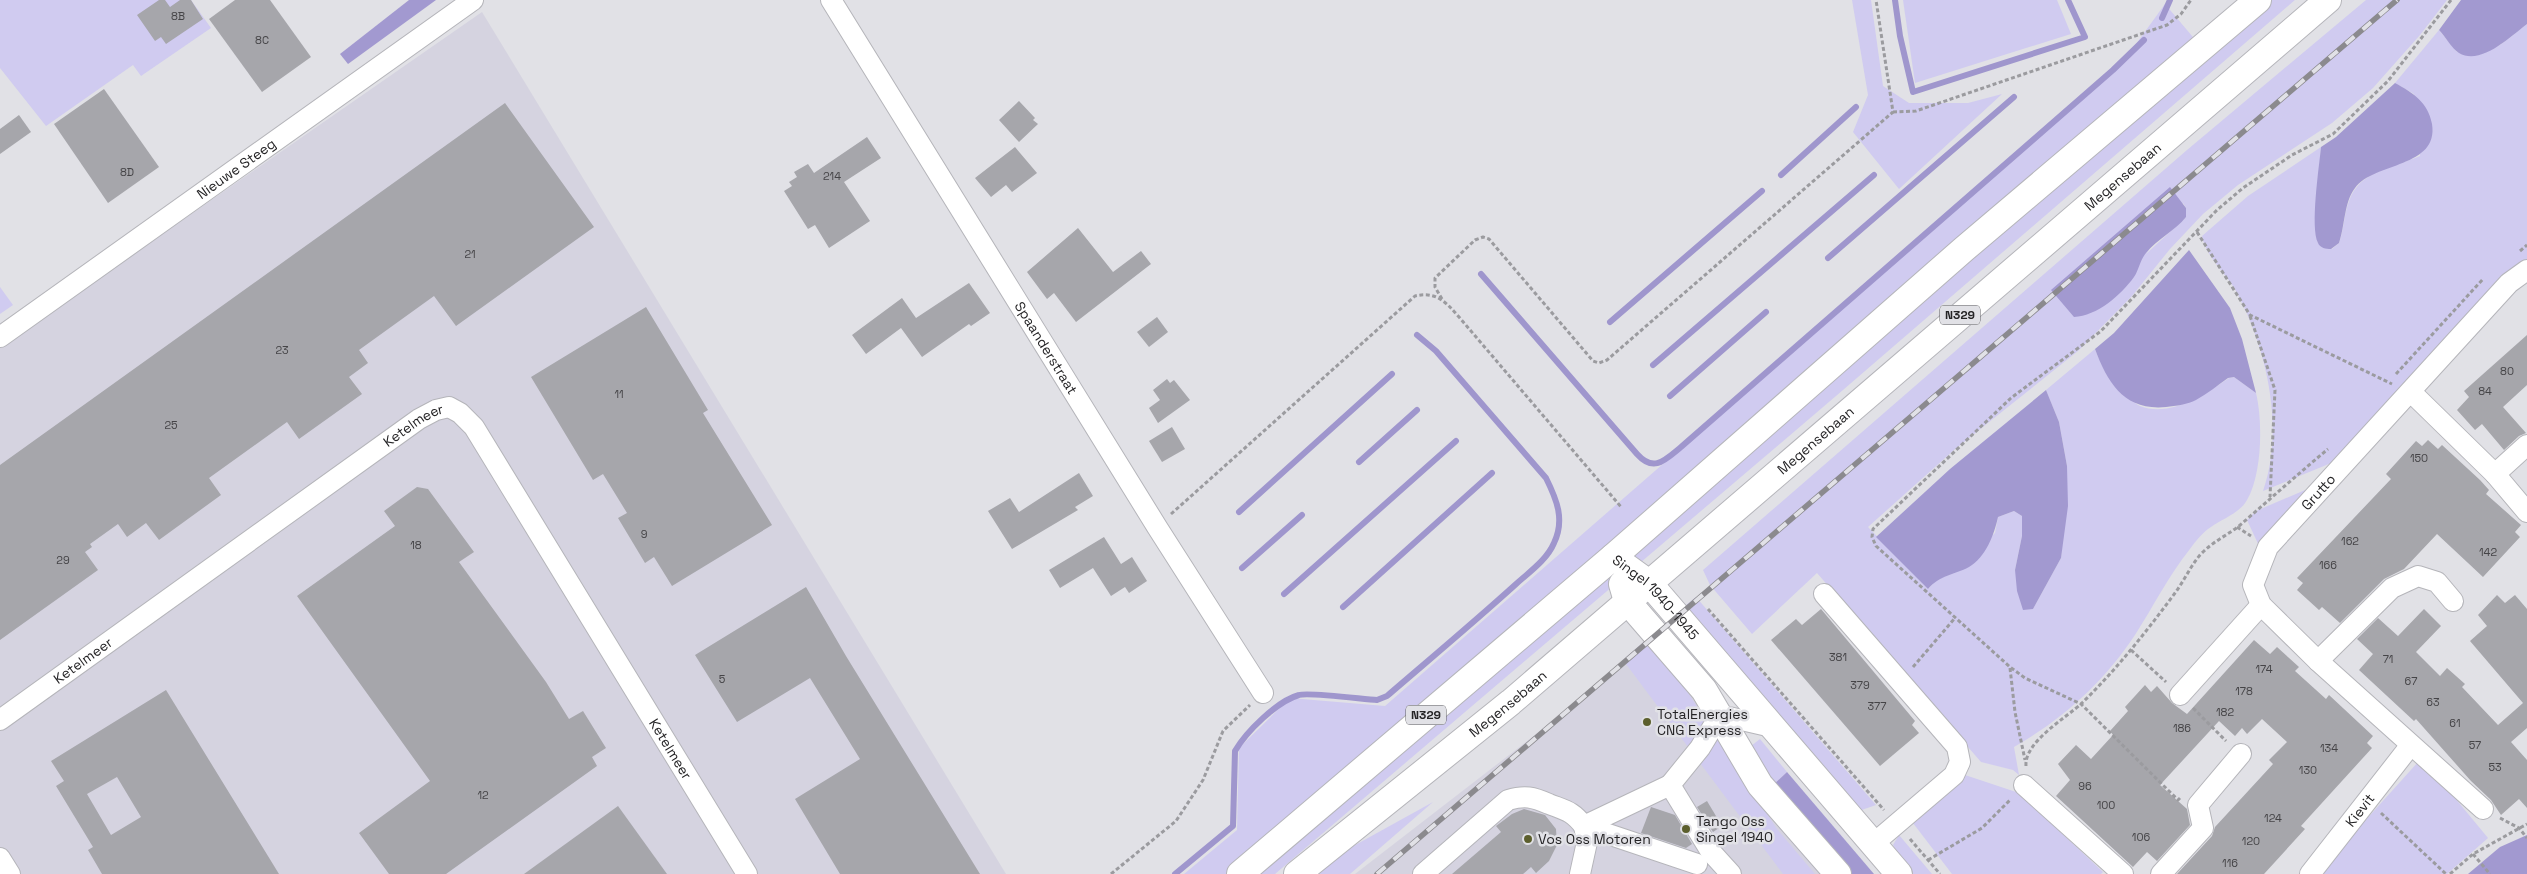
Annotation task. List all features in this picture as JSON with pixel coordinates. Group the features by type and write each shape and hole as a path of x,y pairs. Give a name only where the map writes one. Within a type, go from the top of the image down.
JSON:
{"main road":[{"name":"N329","path":"1240,874 1613,558 1964,249 2258,0"},
{"name":"Megensebaan","path":"1297,874 1511,702 2328,0"},
{"name":"Singel 1940-1945","path":"1613,558 1649,583 1899,874"},
{"name":"Singel 1940-1945","path":"1613,558 1628,601 1704,690 1760,785 1838,874"}],"street":[{"name":"Nieuwe Steeg","path":"0,337 473,0"},
{"name":"Spaanderstraat","path":"831,0 1157,527 1263,693"},
{"name":"Grutto","path":"2318,661 2261,605 2253,585 2268,547 2509,283 2520,263"},
{"path":"2411,392 2495,474 2527,512"},
{"name":"Ketelmeer","path":"0,720 419,419 436,410 449,407 460,413 474,427 748,874"},
{"path":"2495,474 2527,445"},
{"path":"2453,601 2437,582 2418,576 2392,588 2318,661 2410,746 2483,809"},
{"path":"1824,594 1956,747 1960,762 1954,776 1873,844"},
{"path":"2180,695 2261,605"},
{"path":"1584,826 1670,785 1700,748 1720,715 1772,727"},
{"name":"Kievit","path":"2310,874 2410,746"},
{"path":"2161,874 2203,828 2198,805 2241,754"},
{"path":"1670,785 1698,863"},
{"path":"2024,785 2123,874"},
{"path":"1423,874 1508,800 1522,796 1536,797 1574,814 1584,826 1587,842 1580,874"},
{"path":"1584,826 1731,874"}],"path":[{"path":"1876,0 1893,112"},
{"path":"1622,508 1442,299 1435,287 1435,278 1475,240 1483,237 1489,239 1594,361 1599,363 1607,360 1893,112 1916,111 2167,25 2181,14 2191,0"},
{"path":"2185,793 2178,800 2081,704 2025,678 2010,668 1876,546 1872,537 1874,526 2011,398 2102,331 2217,210 2243,188 2292,155 2333,134 2388,81 2451,0"},
{"path":"2197,232 2250,315 2275,390 2270,497"},
{"path":"2520,263 2527,245"},
{"path":"2382,390 2477,284 2491,273"},
{"path":"1157,527 1415,296 1426,293 1442,299"},
{"path":"2250,315 2411,392"},
{"path":"2081,704 2131,650 2176,592 2200,556 2218,538 2237,527 2329,448"},
{"name":"Singel 1940-1945","path":"1708,608 1940,874"},
{"path":"1900,682 1955,618"},
{"path":"2010,668 2015,712 2026,761"},
{"path":"1111,874 1176,821 1203,780 1223,731 1263,693"},
{"path":"2368,800 2448,874 2473,854 2527,824"},
{"path":"2483,809 2519,828 2527,838"},
{"path":"2473,854 2490,874"}],"shaded area":[{"path":"0,0 191,0 211,28 141,76 133,65 46,126 0,68"},
{"path":"409,0 436,0 348,64 340,54"},
{"path":"1852,0 1871,0 1883,86 1909,103 1968,103 2002,94 1899,189 1853,132 1868,95"},
{"path":"1903,0 2057,0 2071,34 1915,83"},
{"path":"2261,0 2295,0 1843,390 1275,874 1184,874 1237,830 1239,748 1290,698 1385,706 2120,66 2165,4 2203,49"},
{"path":"2366,0 2447,0 2420,35 2373,88 2332,123 2238,185 2203,214 2170,249 2132,296 2078,351 1954,450 1868,527 1928,589 1936,580 1950,574 1995,533 1998,517 2014,511 2022,516 2022,536 2015,570 2033,609 2061,558 2067,466 2059,422 2046,390 2095,349 2100,361 2109,374 2132,400 2140,406 2151,409 2175,407 2198,397 2229,378 2234,377 2256,393 2260,418 2260,448 2256,476 2244,505 2208,529 2197,540 2175,569 2135,635 2096,684 2065,712 2014,747 2019,775 2013,770 1981,762 1817,573 1752,634 1710,585 1703,570 2187,150","holes":["2183,203 2186,208 2186,217 2146,254"]},
{"path":"2461,0 2527,0 2527,24 2486,53 2468,56 2459,53 2439,30"},
{"path":"482,12 1006,874 0,874 0,347"},
{"path":"2527,24 2527,263 2341,459 2263,491 2269,467 2272,441 2272,415 2264,363 2247,314 2236,291 2212,258 2202,236 2248,196 2321,147 2315,223 2318,243 2332,249 2339,243 2349,201 2361,183 2378,171 2420,156 2414,94 2395,83 2439,30 2457,52 2500,45"},
{"path":"2395,83 2419,99 2427,110 2432,124 2431,138 2426,149 2416,157 2376,173 2355,188 2349,200 2339,243 2331,249 2323,248 2318,243 2315,224 2321,147 2336,137"},
{"path":"2170,187 2186,208 2186,217 2146,253 2134,277 2122,291 2100,309 2083,316 2074,317 2051,290"},
{"path":"2189,250 2230,308 2242,339 2256,393 2234,377 2228,378 2189,403 2166,407 2139,405 2120,393 2112,384 2095,349 2114,333"},
{"path":"0,287 13,305 0,314"},
{"path":"2046,390 2059,422 2067,466 2068,506 2061,558 2033,609 2023,610 2017,591 2015,570 2022,536 2022,516 2014,511 1998,517 1985,552 1975,563 1942,578 1928,589 1876,537 1950,469"},
{"path":"2319,484 2260,548 2247,520 2256,511"},
{"path":"1696,597 1876,805 1853,813 1680,610"},
{"path":"1646,640 1685,688 1777,829 1815,874 1783,874 1623,660"},
{"path":"1654,643 1848,874 1355,874"},
{"path":"1760,739 1787,772 1772,786 1751,746"},
{"path":"2419,761 2426,763 2488,838 2447,874 2317,874"},
{"path":"1950,770 2019,793 2103,872 2101,874 1952,874 1903,810"},
{"path":"1787,772 1874,874 1839,874 1772,786"},
{"path":"1433,802 1350,874 1315,874 1339,854"},
{"path":"1899,835 1932,874 1913,874 1900,858 1893,845"},
{"path":"2527,835 2527,874 2468,874 2500,847"}],"building":[{"path":"159,0 165,0 170,7 180,0 191,0 203,19 166,44 161,37 155,41 137,15"},
{"path":"235,0 270,0 311,57 262,92 209,19"},
{"path":"104,89 159,167 108,203 54,124"},
{"path":"1019,101 1035,118 1033,120 1038,124 1019,142 999,120"},
{"path":"505,103 594,227 456,326 434,296 359,350 368,363 349,377 362,394 299,439 287,422 209,478 221,495 159,540 146,523 127,537 118,524 90,544 92,547 85,552 98,570 0,640 0,465"},
{"path":"19,115 31,132 0,154 0,129"},
{"path":"867,137 881,158 844,182 870,221 829,248 815,225 808,229 784,191 792,186 789,182 797,177 794,172 808,164 814,173"},
{"path":"1015,147 1037,173 1012,192 1006,185 991,197 975,178"},
{"path":"1078,228 1113,272 1141,251 1151,264 1076,322 1054,293 1047,299 1027,272"},
{"path":"969,283 990,313 971,326 969,324 922,357 901,328 866,354 852,335 902,298 916,318"},
{"path":"646,307 708,410 703,413 772,525 672,586 654,557 645,563 618,518 627,513 603,474 593,480 531,377"},
{"path":"1157,317 1168,332 1149,347 1137,332"},
{"path":"2527,335 2527,385 2503,407 2526,433 2519,436 2504,450 2482,424 2475,430 2457,410 2469,397 2464,391"},
{"path":"1167,379 1170,383 1174,380 1190,400 1158,423 1149,408 1160,400 1153,390"},
{"path":"1172,427 1185,449 1162,462 1149,441"},
{"path":"2428,440 2438,449 2442,445 2480,480 2489,490 2486,494 2521,525 2515,532 2520,537 2483,577 2437,534 2404,569 2384,579 2340,623 2322,607 2319,610 2297,590 2303,583 2297,578 2391,479 2386,474 2416,441 2422,446"},
{"path":"1079,473 1093,496 1075,507 1078,510 1012,549 988,511 1010,498 1019,512"},
{"path":"417,487 428,489 474,552 459,562 546,682 569,719 583,711 606,748 592,757 597,766 446,874 389,874 359,833 430,781 297,596 395,526 384,511"},
{"path":"1104,537 1121,564 1132,557 1147,581 1129,593 1125,587 1111,596 1093,568 1060,588 1049,570"},
{"path":"806,587 846,656 980,874 840,874 795,799 860,759 810,678 737,722 695,655"},
{"path":"2497,595 2505,603 2515,595 2527,609 2527,728 2511,742 2527,760 2527,808 2519,799 2501,815 2491,800 2471,781 2416,719 2414,721 2359,670 2373,654 2357,639 2378,618 2398,636 2424,609 2441,626 2416,652 2440,676 2447,668 2465,684 2462,687 2498,725 2523,703 2470,641 2487,626 2478,615"},
{"path":"1821,609 1915,721 1912,725 1919,733 1880,766 1771,640 1796,619 1802,625"},
{"path":"2254,640 2270,654 2277,647 2299,667 2295,671 2326,699 2329,695 2373,736 2367,743 2372,748 2301,826 2305,829 2264,874 2177,874 2212,836 2215,827 2273,764 2269,760 2287,742 2262,719 2247,734 2242,728 2235,736 2219,721 2160,785 2187,809 2190,825 2157,861 2147,852 2133,867 2056,796 2070,780 2058,764 2076,745 2091,759 2113,735 2110,731 2128,711 2125,707 2145,685 2151,692 2157,686 2172,703 2187,714"},
{"path":"166,690 279,874 102,874 88,850 93,847 56,786 64,781 51,761","holes":["117,777 141,817 111,835 87,794"]},
{"path":"1707,801 1722,826 1713,832 1697,807"},
{"path":"618,806 667,874 524,874"},
{"path":"1651,807 1675,815 1692,844 1686,848 1641,833"},
{"path":"1524,809 1545,815 1556,829 1557,845 1549,861 1536,873 1531,867 1523,874 1452,874 1501,832 1496,826 1512,814"}],"waterway":[{"path":"1895,0 1900,36 1913,92 2085,37 2068,0"},
{"path":"2162,18 2170,0"},
{"path":"1481,274 1637,454 1643,460 1654,464 1665,460 1681,447 2113,70 2144,40"},
{"path":"1828,258 2014,97"},
{"path":"1781,175 1856,107"},
{"path":"1653,365 1874,175"},
{"path":"1610,322 1762,191"},
{"path":"1670,396 1766,312"},
{"path":"1175,874 1233,826 1235,751 1247,735 1272,710 1290,698 1305,694 1377,700 1387,696 1537,566 1547,555 1554,543 1559,526 1559,518 1556,502 1546,478 1436,351 1417,335"},
{"path":"1239,512 1392,374"},
{"path":"1359,462 1417,410"},
{"path":"1284,594 1456,441"},
{"path":"1343,607 1492,473"},
{"path":"1242,568 1302,515"}],"railway":[{"path":"1377,874 2397,0"}],"place":[{"name":"TotalEnergies CNG Express","path":"1647,722"},
{"name":"Tango Oss Singel 1940","path":"1686,829"},
{"name":"Vos Oss Motoren","path":"1528,839"}]}
